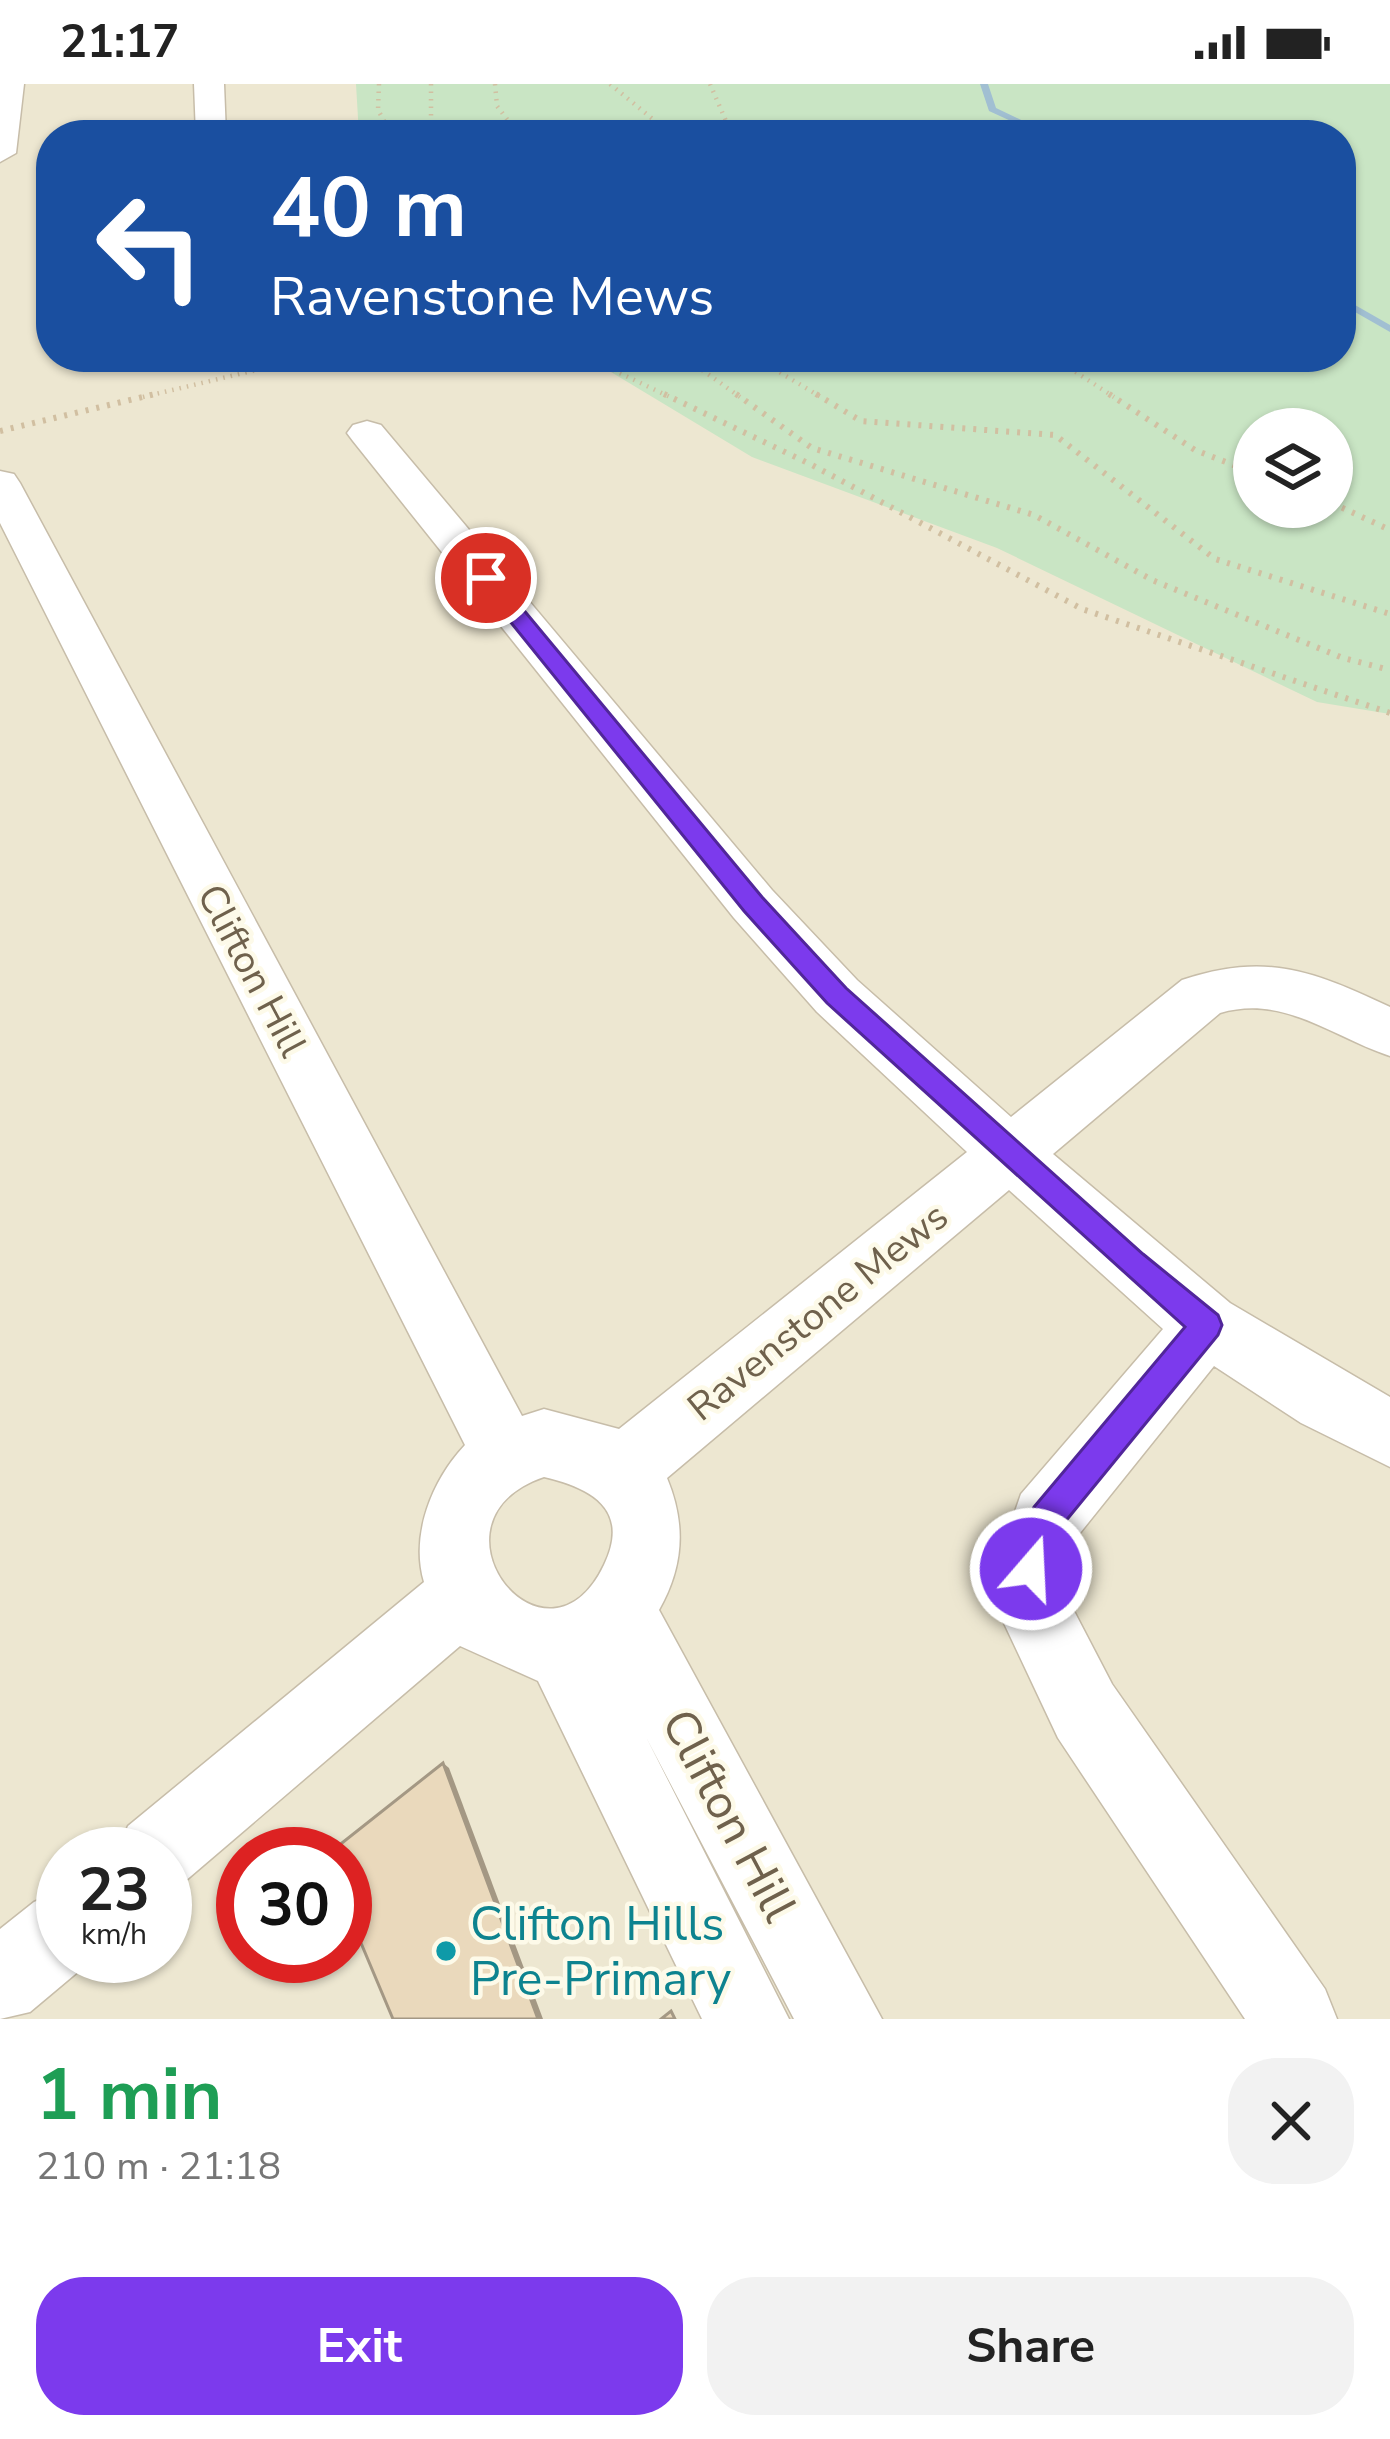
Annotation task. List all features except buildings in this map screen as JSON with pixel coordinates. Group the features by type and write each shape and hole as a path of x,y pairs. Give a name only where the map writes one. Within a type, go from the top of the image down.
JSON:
{"street":[{"path":"0,153 9,84"},
{"path":"209,84 210,120"},
{"path":"368,433 753,904 837,996 1207,1325 1325,1400 1390,1433"},
{"name":"Clifton Hill","path":"0,483 507,1457"},
{"name":"Ravenstone Mews","path":"623,1470 1202,997 1234,984 1270,982 1390,1033"},
{"path":"1207,1325 1046,1519 1031,1569 1039,1618 1085,1711 1295,2019"},
{"path":"544,1443 574,1444 603,1455 623,1470 643,1502 650,1533 645,1566 632,1597 589,1627 512,1639 485,1622 465,1594 455,1563 455,1530 467,1498 486,1472 507,1457 544,1443"},
{"path":"188,1827 465,1594"},
{"name":"Clifton Hill","path":"589,1627 747,2019"},
{"name":"Clifton Hill","path":"589,1627 840,2019"},
{"path":"0,1982 36,1953"}],"path":[{"path":"379,84 378,110 384,120"},
{"path":"431,84 432,120"},
{"path":"495,84 497,106 508,120"},
{"path":"610,84 654,120"},
{"path":"710,84 726,120"},
{"path":"0,431 248,372"},
{"path":"617,372 812,465 1082,609 1390,713"},
{"path":"705,372 812,448 1034,515 1152,580 1343,658 1390,670"},
{"path":"779,372 861,421 1055,435 1215,559 1390,614"},
{"path":"1075,372 1195,450 1233,464"},
{"path":"1353,513 1390,530"}],"shaded area":[{"path":"0,84 525,84 532,120 36,120 36,372 952,372 1233,498 1233,528 1307,528 1390,561 1390,2019 0,2019"}],"green space":[{"path":"356,84 1390,84 1390,714 1317,702 997,548 752,457 611,372 1356,372 1356,120 358,120"}],"waterway":[{"path":"984,84 992,109 1016,120"},
{"path":"1356,309 1390,329"}],"place":[{"name":"Clifton Hills Pre-Primary","path":"446,1951"}],"route":[{"path":"486,578 753,904 837,996 1132,1264 1207,1325 1046,1519 1031,1569"}]}
